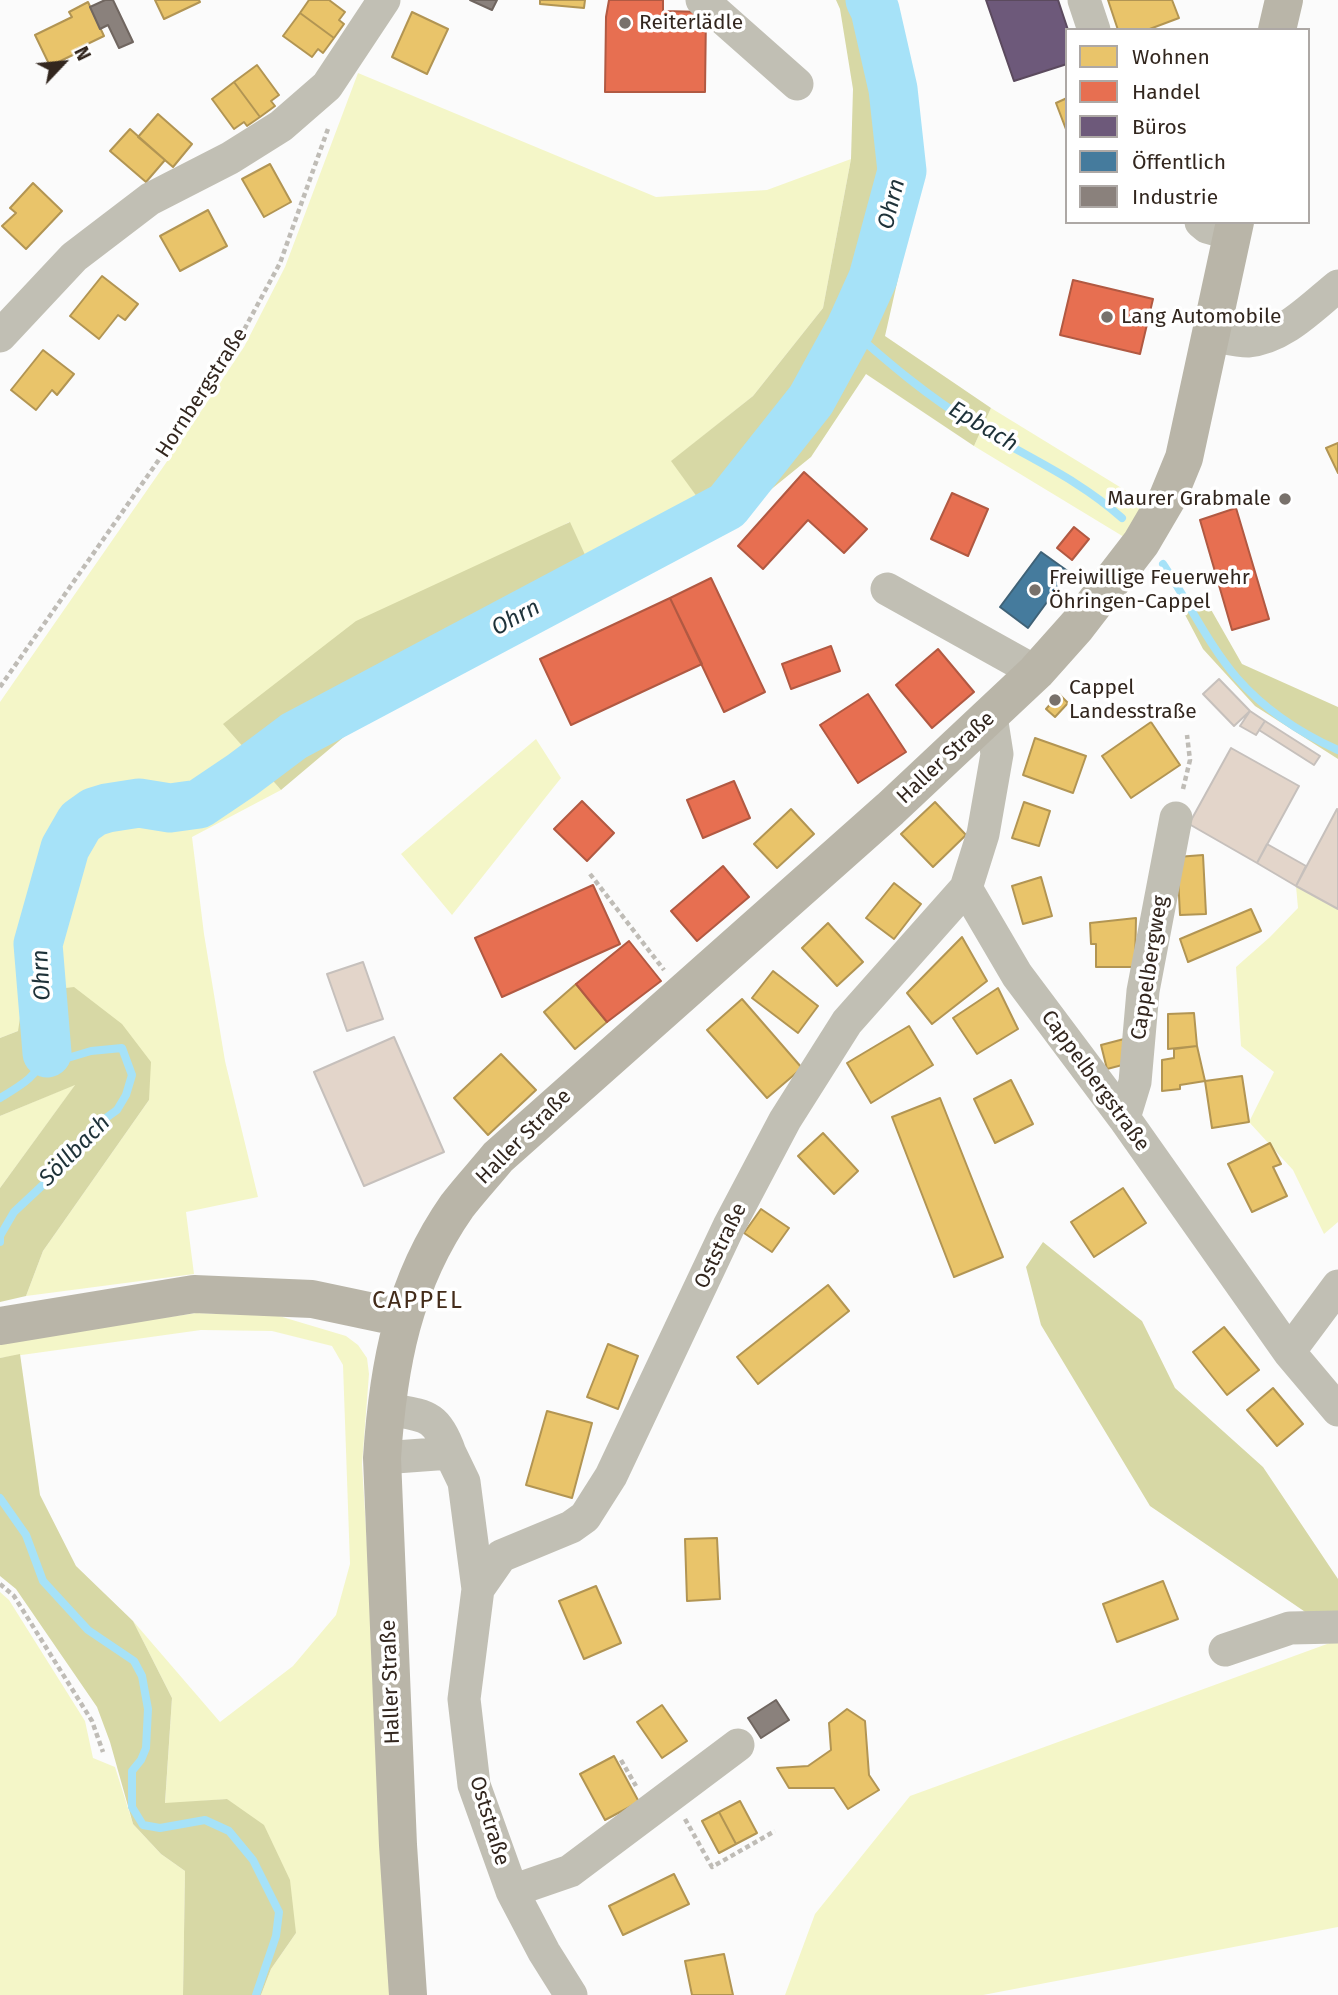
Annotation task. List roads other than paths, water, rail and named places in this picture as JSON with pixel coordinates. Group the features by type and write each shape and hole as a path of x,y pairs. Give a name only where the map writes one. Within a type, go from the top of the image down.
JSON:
{"main road":[{"path":"1277,28 1284,0"},
{"name":"Haller Straße","path":"408,1995 398,1845 382,1458 385,1409 402,1318 422,1265 457,1206 498,1157 991,716 1036,672 1077,626 1141,543 1168,497 1184,458 1209,335 1223,226"},
{"path":"13,1324 194,1294 312,1299 402,1318"}],"street":[{"path":"0,336 74,257 150,199 230,158 281,126 327,86 384,0"},
{"path":"702,0 797,83"},
{"path":"1084,0 1093,28"},
{"path":"1209,335 1248,341 1268,335 1285,328 1338,286"},
{"path":"887,589 1036,672"},
{"path":"966,888 983,834 997,754 991,716"},
{"name":"Cappelbergweg","path":"1124,1118 1135,1082 1143,990 1176,818"},
{"name":"Cappelbergstraße","path":"966,888 1017,975 1124,1118 1289,1352 1338,1410"},
{"name":"Oststraße","path":"478,1589 501,1556 571,1527 585,1517 611,1476 729,1226 785,1120 847,1022 966,888"},
{"path":"1289,1352 1338,1286"},
{"name":"Oststraße","path":"385,1409 429,1417 443,1433 464,1482 478,1589 464,1699 474,1785 512,1891 544,1952 571,1995"},
{"path":"382,1458 450,1453"},
{"path":"1225,1650 1290,1628 1338,1627"},
{"path":"512,1891 570,1871 738,1745"}],"waterway":[{"name":"Ohrn","path":"47,1053 38,944 65,848 80,822 94,812 139,803 170,808 199,804 294,736 727,506 811,400 850,329 873,278 902,171 893,89 875,10 870,0"},
{"name":"Epbach","path":"850,329 940,402 992,436 1086,490 1122,518"},
{"name":"Epbach","path":"1163,564 1217,651 1248,690 1284,720 1338,750"},
{"name":"Söllbach","path":"0,1098 28,1080 47,1053 61,1060 91,1051 122,1048 132,1075 126,1095 117,1110 99,1123 78,1152 14,1212 0,1236 0,1242"},
{"name":"Söllbach","path":"0,1498 26,1535 43,1581 88,1630 134,1661 142,1676 148,1709 146,1748 132,1771 132,1807 143,1825 160,1828 205,1820 229,1831 253,1860 279,1912 276,1936 256,1995"}],"place":[{"name":"Reiterlädle","path":"625,23"},
{"name":"Lang Automobile","path":"1107,317"},
{"name":"Maurer Grabmale","path":"1285,499"},
{"name":"Freiwillige Feuerwehr Öhringen-Cappel","path":"1035,590"},
{"name":"Cappel Landesstraße","path":"1055,700"}],"district":[{"name":"CAPPEL","path":"418,1301"}]}
